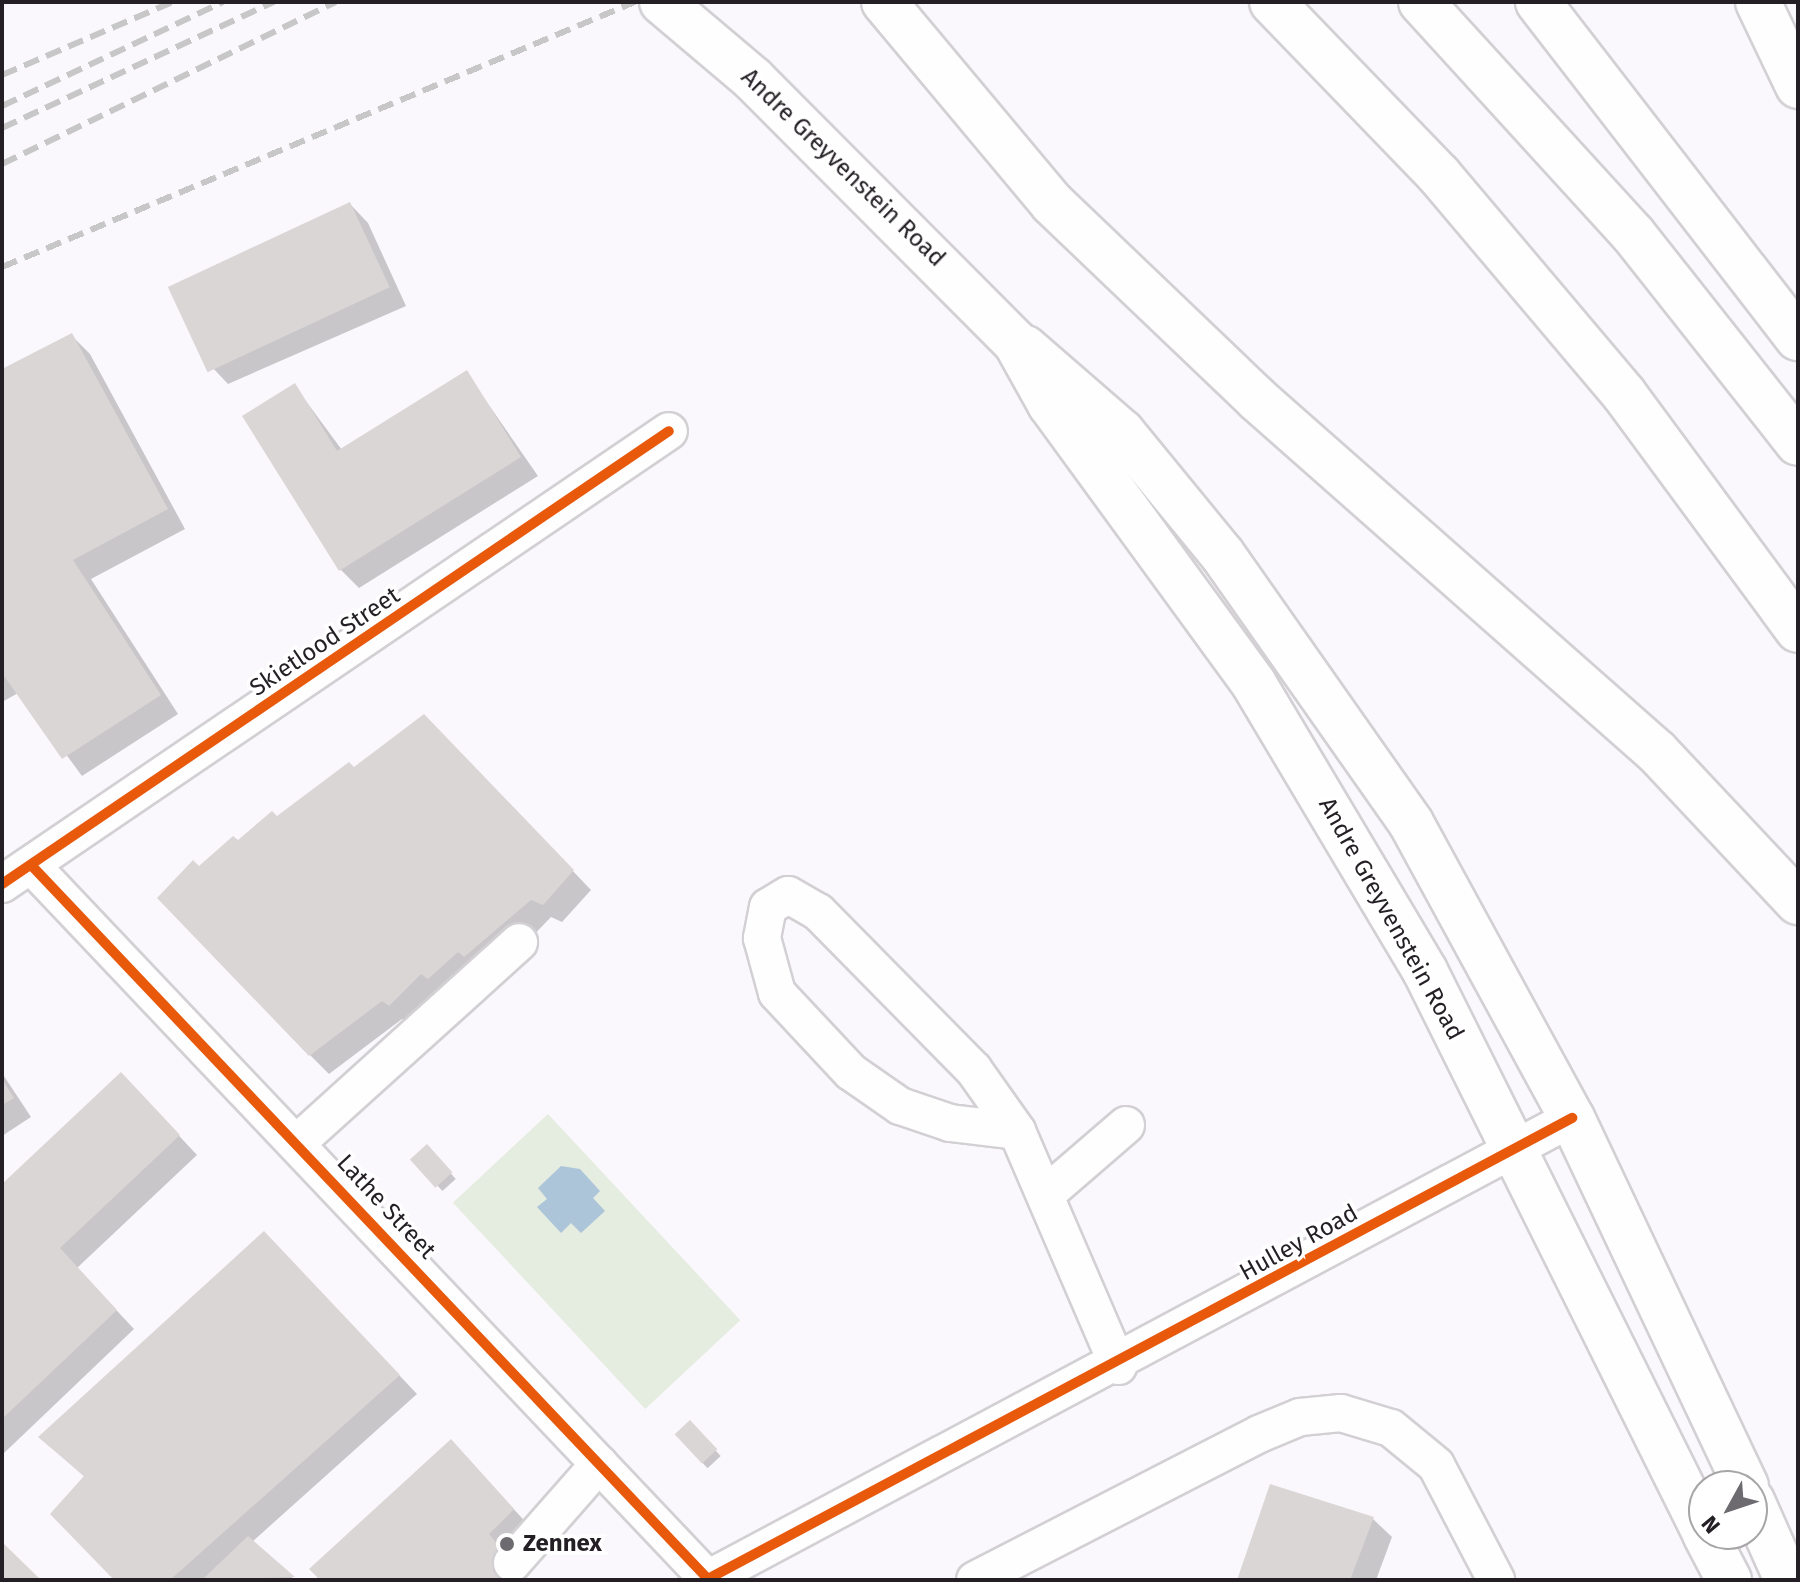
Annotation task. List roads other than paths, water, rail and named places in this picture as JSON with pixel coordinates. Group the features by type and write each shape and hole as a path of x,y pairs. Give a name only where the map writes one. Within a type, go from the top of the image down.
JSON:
{"main road":[{"name":"Andre Greyvenstein Road","path":"662,2 753,79 1016,343 1047,361 1122,432 1342,715 1477,935 1572,1118 1738,1470"},
{"path":"884,2 943,77 1052,203 1140,290 1657,752 1798,902"},
{"path":"1272,2 1439,175 1614,382 1798,630"},
{"path":"1421,2 1633,234 1798,443"},
{"path":"1538,2 1575,43"},
{"path":"1545,2 1798,338"},
{"path":"1758,2 1798,86"},
{"name":"Andre Greyvenstein Road","path":"1016,343 1050,404 1254,684 1348,833 1513,1148 1688,1499"},
{"path":"1768,1537 1787,1580"},
{"name":"Andre Greyvenstein Road","path":"1714,1550 1729,1580"}],"street":[{"name":"Skietlood Street","path":"17,875 669,431"},
{"name":"Lathe Street","path":"17,875 298,1142 707,1580"},
{"path":"1017,1131 950,1123 900,1106 851,1072 777,993 762,938 768,907 788,895 818,912 974,1070 1017,1131 1118,1366"},
{"path":"298,1142 519,942"},
{"name":"Hulley Road","path":"707,1580 1118,1366 1572,1118"},
{"path":"1045,1195 1126,1125"},
{"path":"975,1580 1259,1434 1330,1413 1391,1428 1436,1465 1496,1580"},
{"path":"512,1563 599,1464"}],"water":[{"path":"561,1166 580,1169 600,1191 593,1198 605,1211 581,1233 571,1223 561,1233 537,1207 547,1199 538,1188"}],"railway":[{"path":"2,75 172,2"},
{"path":"2,106 223,2"},
{"path":"2,128 274,2"},
{"path":"2,164 336,2"},
{"path":"2,267 635,2"}],"place":[{"name":"Zennex","path":"507,1544"}]}
